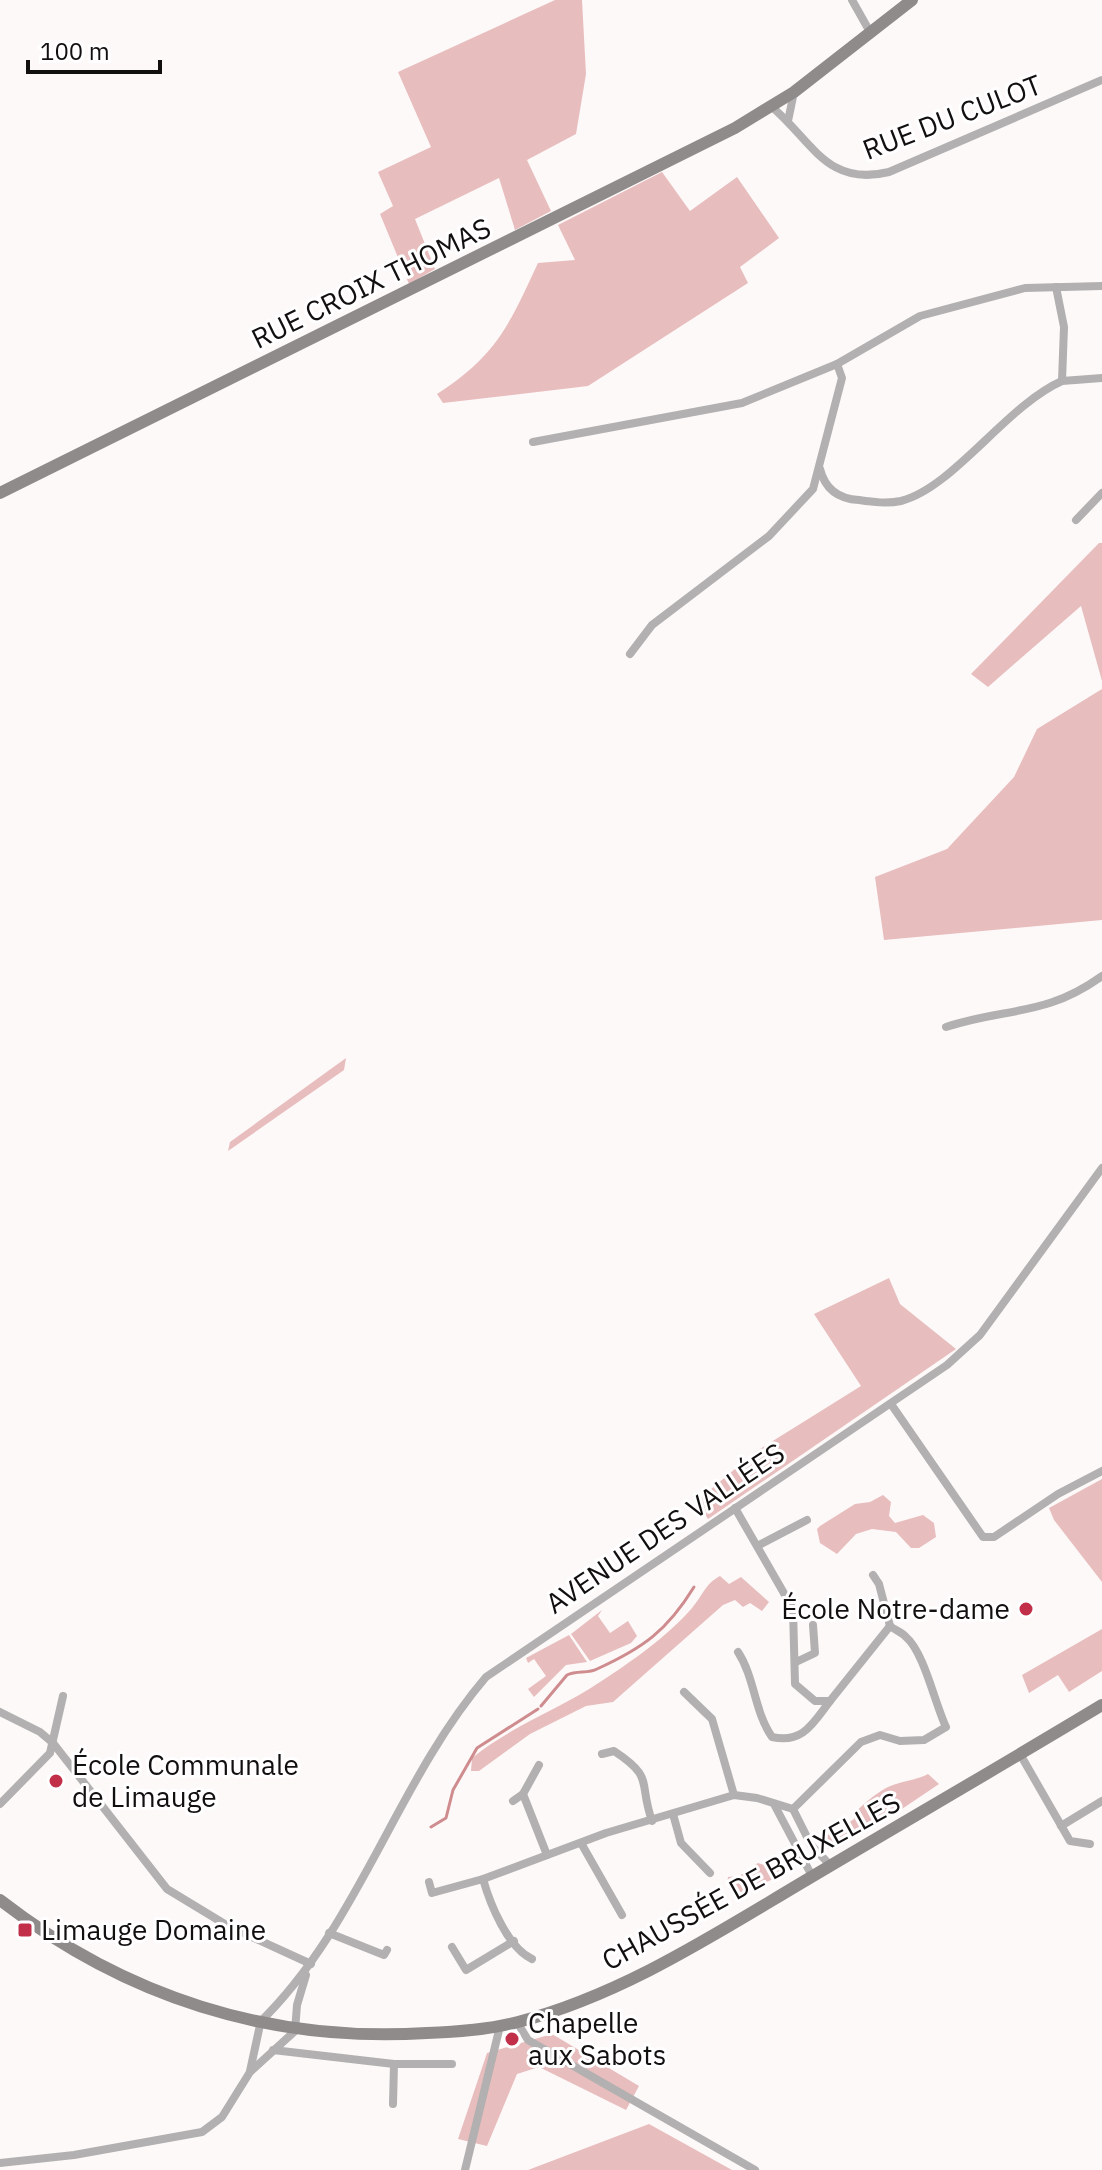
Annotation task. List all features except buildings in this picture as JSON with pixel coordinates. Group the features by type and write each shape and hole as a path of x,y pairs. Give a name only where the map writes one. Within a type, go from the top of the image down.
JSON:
{"main road":[{"name":"RUE CROIX THOMAS","path":"0,493 393,301 771,107 912,0"},
{"name":"CHAUSSÉE DE BRUXELLES","path":"0,1900 43,1934 94,1962 150,1987 258,2024 295,2031 372,2037 500,2026 577,2003 657,1967 1102,1705"}],"street":[{"path":"852,0 870,32"},
{"name":"RUE DU CULOT","path":"788,121 830,166 848,175 874,175 1102,80"},
{"path":"788,121 794,92"},
{"path":"771,107 788,121"},
{"path":"771,107 788,121"},
{"path":"533,442 742,403 837,364 920,316 1025,288 1102,286"},
{"path":"1056,287 1064,327 1062,381"},
{"path":"630,654 652,625 769,536 813,489 842,378 837,364"},
{"path":"820,469 823,482 836,495 888,503 904,500 931,484 1036,396 1062,381 1102,378"},
{"path":"1076,520 1102,493"},
{"path":"946,1027 1049,1006 1080,992 1102,976"},
{"name":"AVENUE DES VALLÉES","path":"258,2024 309,1967 445,1732 486,1677 947,1365 980,1335 1102,1168"},
{"path":"891,1404 983,1537 994,1537 1058,1494 1102,1471"},
{"path":"735,1508 793,1609 795,1684 803,1694 815,1701 830,1701"},
{"path":"759,1545 807,1520"},
{"path":"793,1809 861,1742 880,1735 900,1741 924,1740 946,1727 919,1657 907,1637 890,1626 879,1584 873,1575"},
{"path":"796,1662 815,1653 813,1625"},
{"path":"738,1652 746,1664 763,1723 772,1737 788,1741 804,1735 890,1626"},
{"path":"684,1692 712,1719 734,1795"},
{"path":"0,1804 44,1762 53,1743 63,1696"},
{"path":"0,1712 40,1732 53,1743 167,1889 228,1926 309,1967"},
{"path":"602,1754 614,1751 637,1766 645,1780 652,1821"},
{"path":"1020,1754 1070,1841 1090,1844"},
{"path":"513,1801 523,1794 539,1765"},
{"path":"523,1794 547,1855"},
{"path":"429,1882 432,1893 483,1879 581,1843 734,1795 793,1809"},
{"path":"1061,1826 1102,1801"},
{"path":"775,1806 812,1876"},
{"path":"793,1809 811,1845 831,1866"},
{"path":"673,1814 681,1843 710,1873"},
{"path":"581,1843 622,1915"},
{"path":"483,1879 489,1899 521,1954 532,1959"},
{"path":"329,1933 384,1955 387,1950"},
{"path":"452,1947 466,1970 514,1941"},
{"name":"AVENUE DES VALLÉES","path":"295,2031 297,2005 309,1967"},
{"path":"517,2022 528,2040 755,2170"},
{"path":"250,2072 258,2024"},
{"path":"465,2170 500,2026"},
{"path":"0,2163 74,2155 202,2132 222,2117 250,2072 295,2031"},
{"path":"273,2050 394,2064 452,2064"},
{"path":"393,2104 394,2064"}],"shaded area":[{"path":"555,0 582,0 586,74 576,134 527,160 551,211 515,230 499,178 415,219 435,269 409,284 380,214 393,206 378,172 431,147 398,72"},
{"path":"662,172 690,211 737,177 779,238 740,267 748,283 588,386 443,403 437,394 488,352 509,321 538,263 575,260 558,225"},
{"path":"1102,543 1102,681 1081,606 988,687 971,674"},
{"path":"1102,689 1102,920 884,940 875,877 947,849 1014,777 1037,729"},
{"path":"346,1058 344,1070 228,1151 230,1142"},
{"path":"889,1278 900,1304 956,1349 708,1519 697,1501 755,1452 861,1386 814,1314"},
{"path":"1102,1479 1102,1582 1054,1520 1049,1508"},
{"path":"883,1495 891,1502 889,1516 895,1523 923,1515 934,1523 936,1537 919,1548 911,1548 896,1532 872,1529 856,1534 837,1554 820,1543 817,1529 820,1526 855,1504 870,1502"},
{"path":"720,1576 729,1584 741,1577 769,1602 762,1611 750,1603 743,1607 735,1600 723,1605 613,1702 586,1706 530,1734 479,1771 471,1771 472,1758 487,1747 584,1692 649,1648 672,1629 707,1586"},
{"path":"602,1610 598,1616 610,1633 628,1621 637,1636 631,1643 590,1661 571,1634"},
{"path":"1102,1629 1102,1671 1069,1692 1058,1675 1029,1693 1022,1675"},
{"path":"569,1635 587,1662 566,1665 534,1697 528,1689 546,1676 534,1659 528,1663 526,1658"},
{"path":"928,1774 939,1784 893,1815 885,1813 836,1849 825,1848 824,1835 833,1834 854,1819 855,1812 878,1793"},
{"path":"786,1860 790,1863 790,1871 737,1896 727,1884 728,1877 739,1876 758,1863 767,1866"},
{"path":"552,2034 639,2086 626,2110 539,2067 517,2074 487,2146 458,2139 487,2053"},
{"path":"649,2124 732,2170 528,2170"}],"waterway":[{"path":"541,1706 567,1675 597,1669 653,1637 694,1587"},
{"path":"431,1827 446,1818 453,1790 477,1748 538,1709"}],"place":[{"name":"École Notre-dame","path":"1026,1609"},
{"name":"École Communale de Limauge","path":"56,1781"},
{"name":"Limauge Domaine","path":"25,1930"},
{"name":"Chapelle aux Sabots","path":"512,2039"}]}
